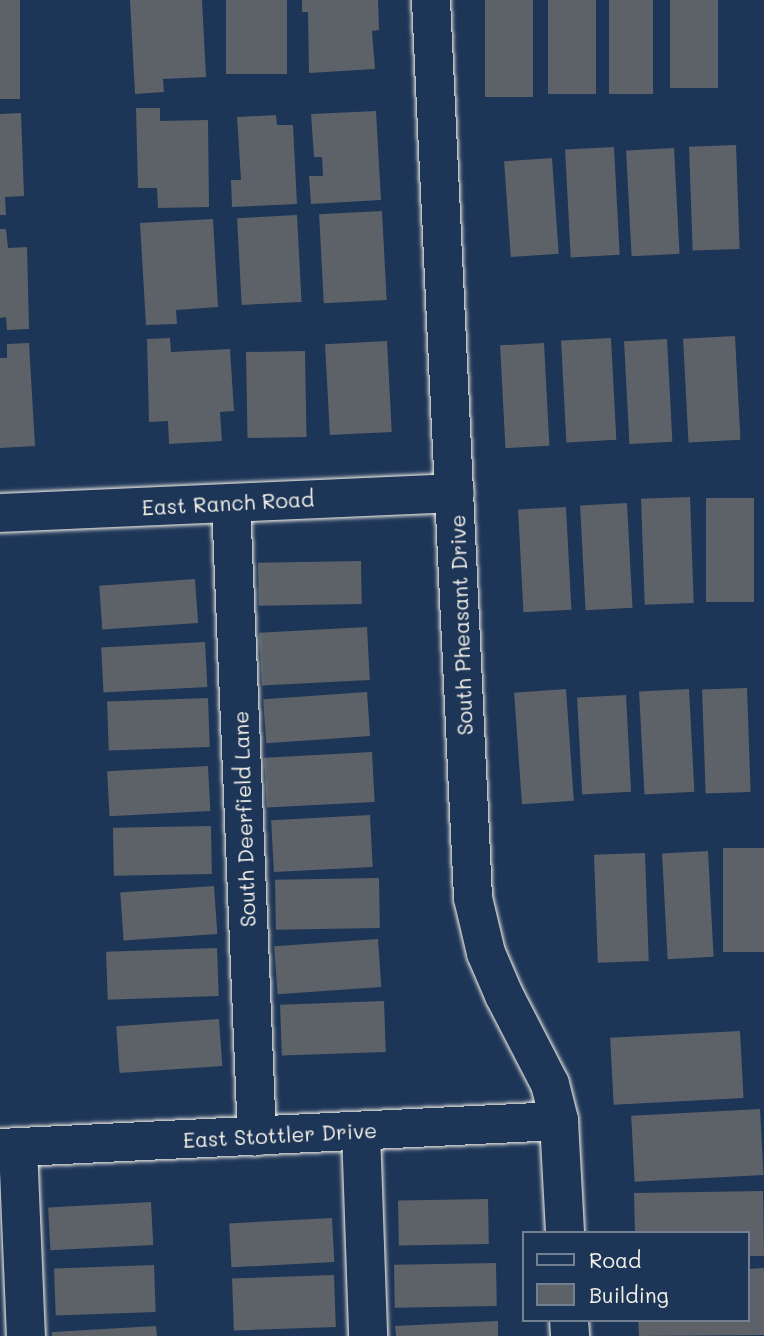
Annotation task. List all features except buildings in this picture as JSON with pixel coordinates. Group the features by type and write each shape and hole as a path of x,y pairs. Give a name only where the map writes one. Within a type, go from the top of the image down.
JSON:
{"street":[{"name":"South Pheasant Drive","path":"432,0 473,898 486,954 550,1084 559,1121 565,1231"},
{"name":"East Ranch Road","path":"0,513 455,493"},
{"name":"South Deerfield Lane","path":"231,503 257,1136"},
{"name":"East Stottler Drive","path":"9,1147 559,1121"},
{"path":"361,1131 368,1336"},
{"path":"9,1147 26,1336"}]}
